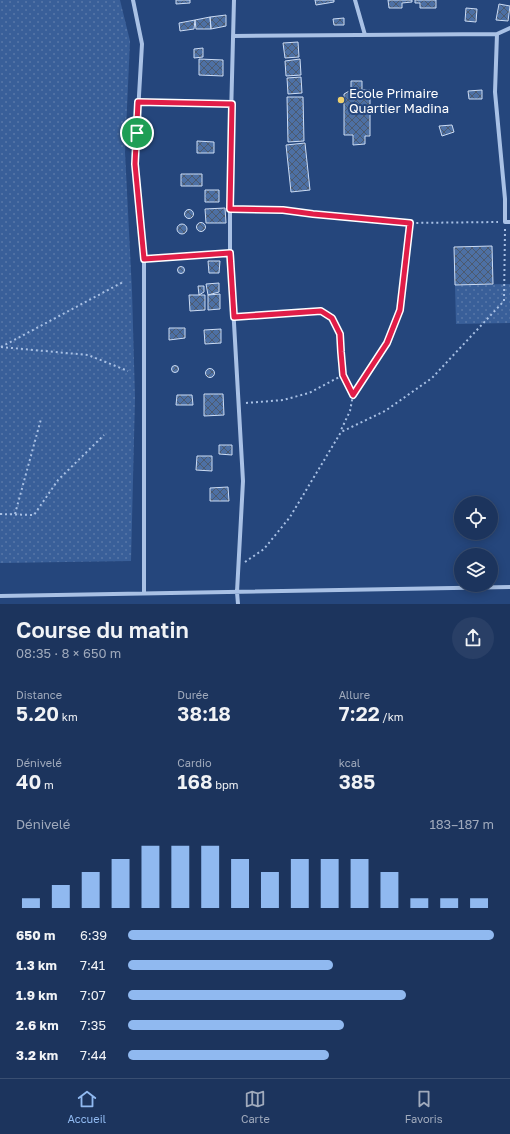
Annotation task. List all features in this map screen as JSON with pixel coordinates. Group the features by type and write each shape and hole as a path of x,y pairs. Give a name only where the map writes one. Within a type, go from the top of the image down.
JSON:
{"street":[{"path":"132,0 142,44 135,164 144,259 144,594"},
{"path":"234,0 230,253 244,481 237,592 238,604"},
{"path":"355,0 365,35"},
{"path":"233,36 497,34 510,28"},
{"path":"497,34 495,92 508,222"},
{"path":"138,102 232,104"},
{"path":"144,259 230,253"},
{"path":"0,596 510,587"}],"path":[{"path":"230,209 283,210 410,223 508,222 504,301 432,378 385,411 341,432"},
{"path":"239,566 264,549 290,517 341,432 350,411 353,395 387,343 400,310 410,223"},
{"path":"1,347 123,282"},
{"path":"234,317 321,311 332,318 340,334 343,375 353,395"},
{"path":"1,347 88,355 128,372"},
{"path":"239,404 283,400 309,393 343,375"},
{"path":"15,514 40,419"},
{"path":"0,514 34,515 58,480 104,434"}],"shaded area":[{"path":"0,0 120,0 130,41 125,152 132,291 135,398 131,561 0,563"},
{"path":"510,284 510,323 456,324 455,285"}],"building":[{"path":"176,0 190,0 190,3 176,4"},
{"path":"315,0 334,0 334,2 316,5"},
{"path":"388,0 412,0 412,2 402,3 402,8 389,8"},
{"path":"415,0 436,0 436,8 420,8 420,3 415,3"},
{"path":"499,4 510,6 508,21 496,20"},
{"path":"466,8 477,9 476,22 465,21"},
{"path":"226,15 226,26 211,29 210,17"},
{"path":"210,17 211,29 196,29 195,20"},
{"path":"344,18 344,25 334,25 333,19"},
{"path":"195,20 194,29 180,31 179,23"},
{"path":"298,42 299,57 285,58 283,43"},
{"path":"203,48 203,57 194,58 194,49"},
{"path":"199,59 223,60 223,76 199,75"},
{"path":"300,59 301,75 286,76 285,61"},
{"path":"301,77 302,93 288,94 287,78"},
{"path":"351,81 362,81 362,90 370,90 370,136 365,136 365,144 353,145 353,135 344,135 344,94 351,90"},
{"path":"482,90 482,99 469,99 468,91"},
{"path":"287,97 303,97 304,141 288,142"},
{"path":"452,125 454,132 442,136 439,126"},
{"path":"197,141 214,142 214,153 197,153"},
{"path":"305,143 310,190 291,192 286,145"},
{"path":"181,174 202,174 202,186 181,186"},
{"path":"205,190 219,190 219,202 205,202"},
{"path":"225,208 226,223 206,223 205,209"},
{"path":"187,210 191,210 193,214 191,218 187,218 185,216 185,212"},
{"path":"199,223 203,223 205,227 203,231 199,231 197,229 197,225"},
{"path":"182,224 187,229 182,234 177,229"},
{"path":"492,246 493,284 455,285 454,247"},
{"path":"208,261 220,261 219,273 209,273"},
{"path":"181,266 184,267 184,273 181,274 178,273 177,270 178,267"},
{"path":"219,283 219,292 208,295 206,284"},
{"path":"198,286 204,286 204,292 199,295"},
{"path":"220,294 220,309 208,310 208,295"},
{"path":"189,295 205,295 205,310 190,311"},
{"path":"169,328 185,328 185,338 169,340"},
{"path":"221,329 221,343 205,344 204,330"},
{"path":"175,365 178,366 178,372 175,373 172,372 171,369 172,366"},
{"path":"208,369 212,369 214,373 212,377 208,377 206,375 206,371"},
{"path":"204,394 223,394 224,415 204,416"},
{"path":"177,395 192,395 193,405 176,405"},
{"path":"219,445 232,445 232,455 219,454"},
{"path":"197,456 212,456 212,471 196,470"},
{"path":"228,487 229,501 210,501 210,488"}],"place":[{"name":"Ecole Primaire Quartier Madina","path":"341,100"}],"route":[{"path":"138,102 232,104 230,209 283,210 410,223 400,310 387,343 353,395 343,375 340,334 332,318 321,311 234,317 230,253 144,259 135,164 137,133 138,102"}]}
